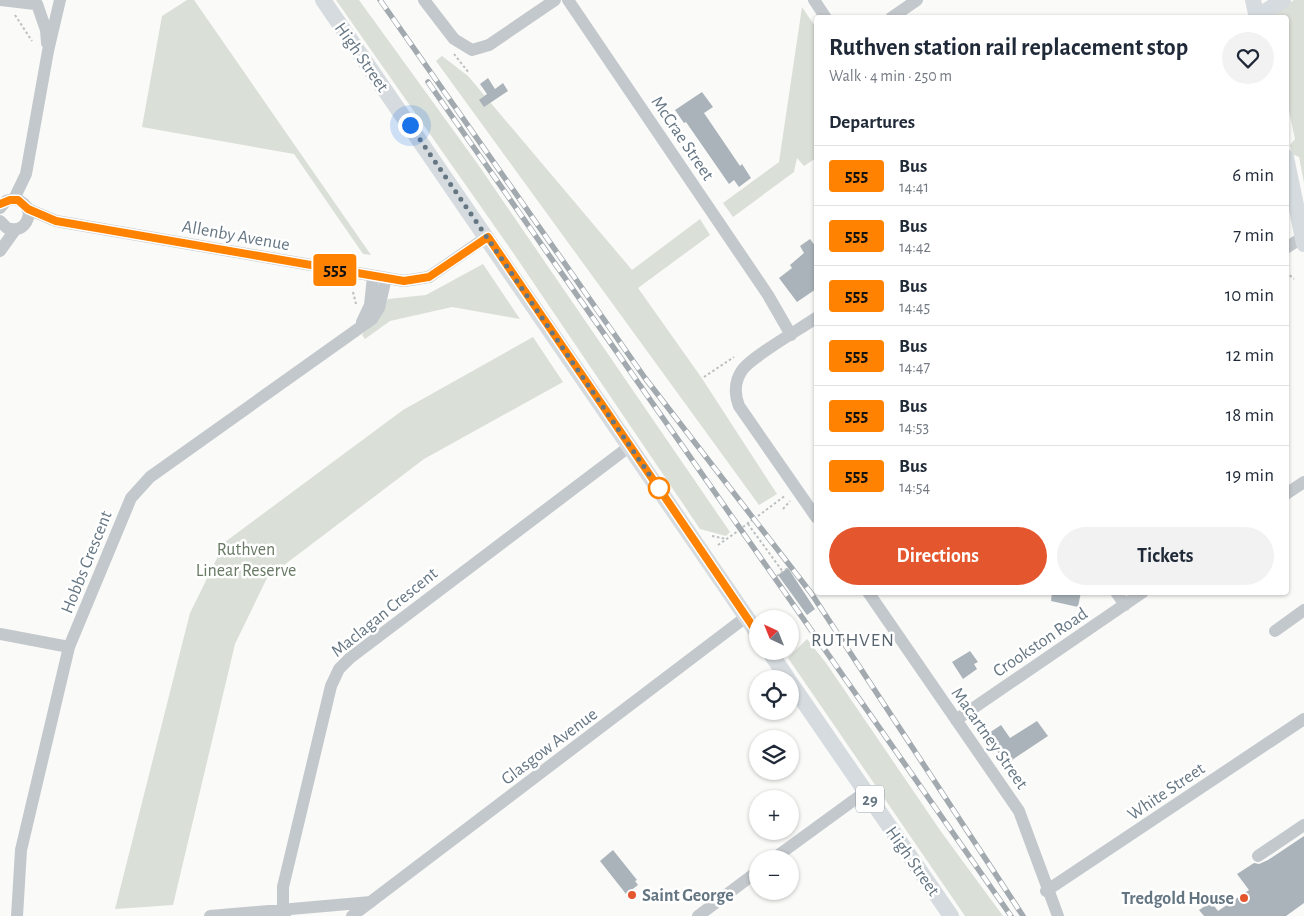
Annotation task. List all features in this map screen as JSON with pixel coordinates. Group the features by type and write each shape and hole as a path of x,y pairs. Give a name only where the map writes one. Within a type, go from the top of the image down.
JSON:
{"main road":[{"name":"High Street","path":"323,0 488,237 749,621"},
{"path":"1254,0 1257,15"},
{"path":"1260,15 1283,0"},
{"path":"1289,172 1303,240"},
{"name":"High Street","path":"799,695 951,916"}],"street":[{"path":"0,0 45,5 54,0"},
{"path":"0,251 21,227 29,214 26,174 48,51 60,0"},
{"path":"424,0 454,39 472,50 489,45 555,0"},
{"name":"McCrae Street","path":"568,0 794,333"},
{"path":"814,0 824,15"},
{"path":"895,15 917,0"},
{"path":"35,3 46,30 48,51"},
{"path":"4,204 26,174"},
{"name":"Allenby Avenue","path":"4,204 21,201 28,208 56,221 373,276 413,280 429,277 488,237"},
{"name":"Allenby Avenue","path":"21,227 56,221"},
{"path":"0,222 7,228 21,227"},
{"path":"0,222 0,238"},
{"path":"1289,247 1303,240"},
{"name":"Hobbs Crescent","path":"357,328 365,319 370,305 373,276"},
{"name":"Hobbs Crescent","path":"17,916 21,850 69,647 131,498 150,477 372,319 379,308 386,278"},
{"path":"814,319 745,366 735,386 739,406 814,514"},
{"name":"Maclagan Crescent","path":"284,912 283,887 331,686 339,669 407,614 630,446"},
{"path":"1289,492 1304,482"},
{"name":"Macartney Street","path":"870,595 1019,811 1046,891 1058,916"},
{"path":"1118,595 1125,605"},
{"name":"Crookston Road","path":"956,720 1139,595"},
{"path":"1275,631 1304,610"},
{"name":"Glasgow Avenue","path":"352,916 746,617"},
{"path":"0,634 69,647"},
{"name":"White Street","path":"1046,891 1304,719"},
{"path":"785,850 865,792"},
{"path":"1258,856 1304,825"},
{"path":"698,916 749,878"},
{"path":"210,916 284,912 371,902"}],"path":[{"path":"15,15 32,41"},
{"path":"1289,275 1294,279"},
{"path":"353,292 357,310"},
{"path":"704,377 734,357"},
{"path":"758,516 786,495 790,502 783,509"},
{"path":"743,527 752,520"},
{"path":"748,524 783,572"},
{"path":"718,546 738,531"},
{"path":"712,536 728,539"},
{"path":"777,576 789,567"}],"green space":[{"path":"187,0 194,0 371,255 363,254 294,154 142,127 162,16"},
{"path":"336,0 359,0 477,163 730,532 726,536 700,529 514,254"},
{"path":"1294,0 1304,0 1304,183 1299,157 1292,154 1290,145 1295,139 1289,111 1289,15 1273,15"},
{"path":"802,7 814,25 814,159 804,166 797,158 794,172 733,217 723,203 779,162"},
{"path":"442,56 468,76 632,270 700,219 710,235 638,288 701,377 777,494 759,505 436,61"},
{"path":"483,264 520,319 452,307 390,321 365,339 362,335 388,299 426,295"},
{"name":"Ruthven Linear Reserve","path":"533,337 563,382 424,459 267,578 235,644 173,905 115,909 190,613 225,542 403,410"},
{"path":"807,639 826,663 942,833 1003,916 965,916 799,674 799,670 796,670 789,660 799,660 799,647"}],"building":[{"path":"488,78 495,89 503,83 508,91 484,107 479,100 487,94 480,84"},
{"path":"702,92 713,107 704,113 740,166 742,164 751,178 739,187 734,180 729,184 686,122 684,123 675,110"},
{"path":"810,239 814,244 814,290 797,302 779,278 792,268 790,265 804,253 800,246"},
{"path":"788,568 815,609 807,615 778,575"},
{"path":"1052,595 1080,595 1078,607 1051,601"},
{"path":"970,651 978,662 974,664 977,669 963,679 952,662"},
{"path":"1037,721 1048,736 1006,764 986,735 1001,725 1010,738"},
{"path":"1304,836 1304,903 1286,916 1204,916 1199,910 1211,902 1218,911 1249,890 1237,874 1254,863 1259,864 1268,860"},
{"path":"613,850 637,880 635,881 638,885 626,894 600,861"}],"railway":[{"path":"380,0 645,378 811,593 1023,916"},
{"path":"428,82 1011,916"}],"bus line":[{"name":"555","path":"0,204 14,199 21,201 28,209 56,221 404,281 429,277 488,237 749,621"}],"place":[{"name":"Saint George","path":"632,895"},
{"name":"Tredgold House","path":"1244,898"}],"district":[{"name":"RUTHVEN","path":"853,639"}],"route":[{"path":"410,125 664,496 659,488"}]}
